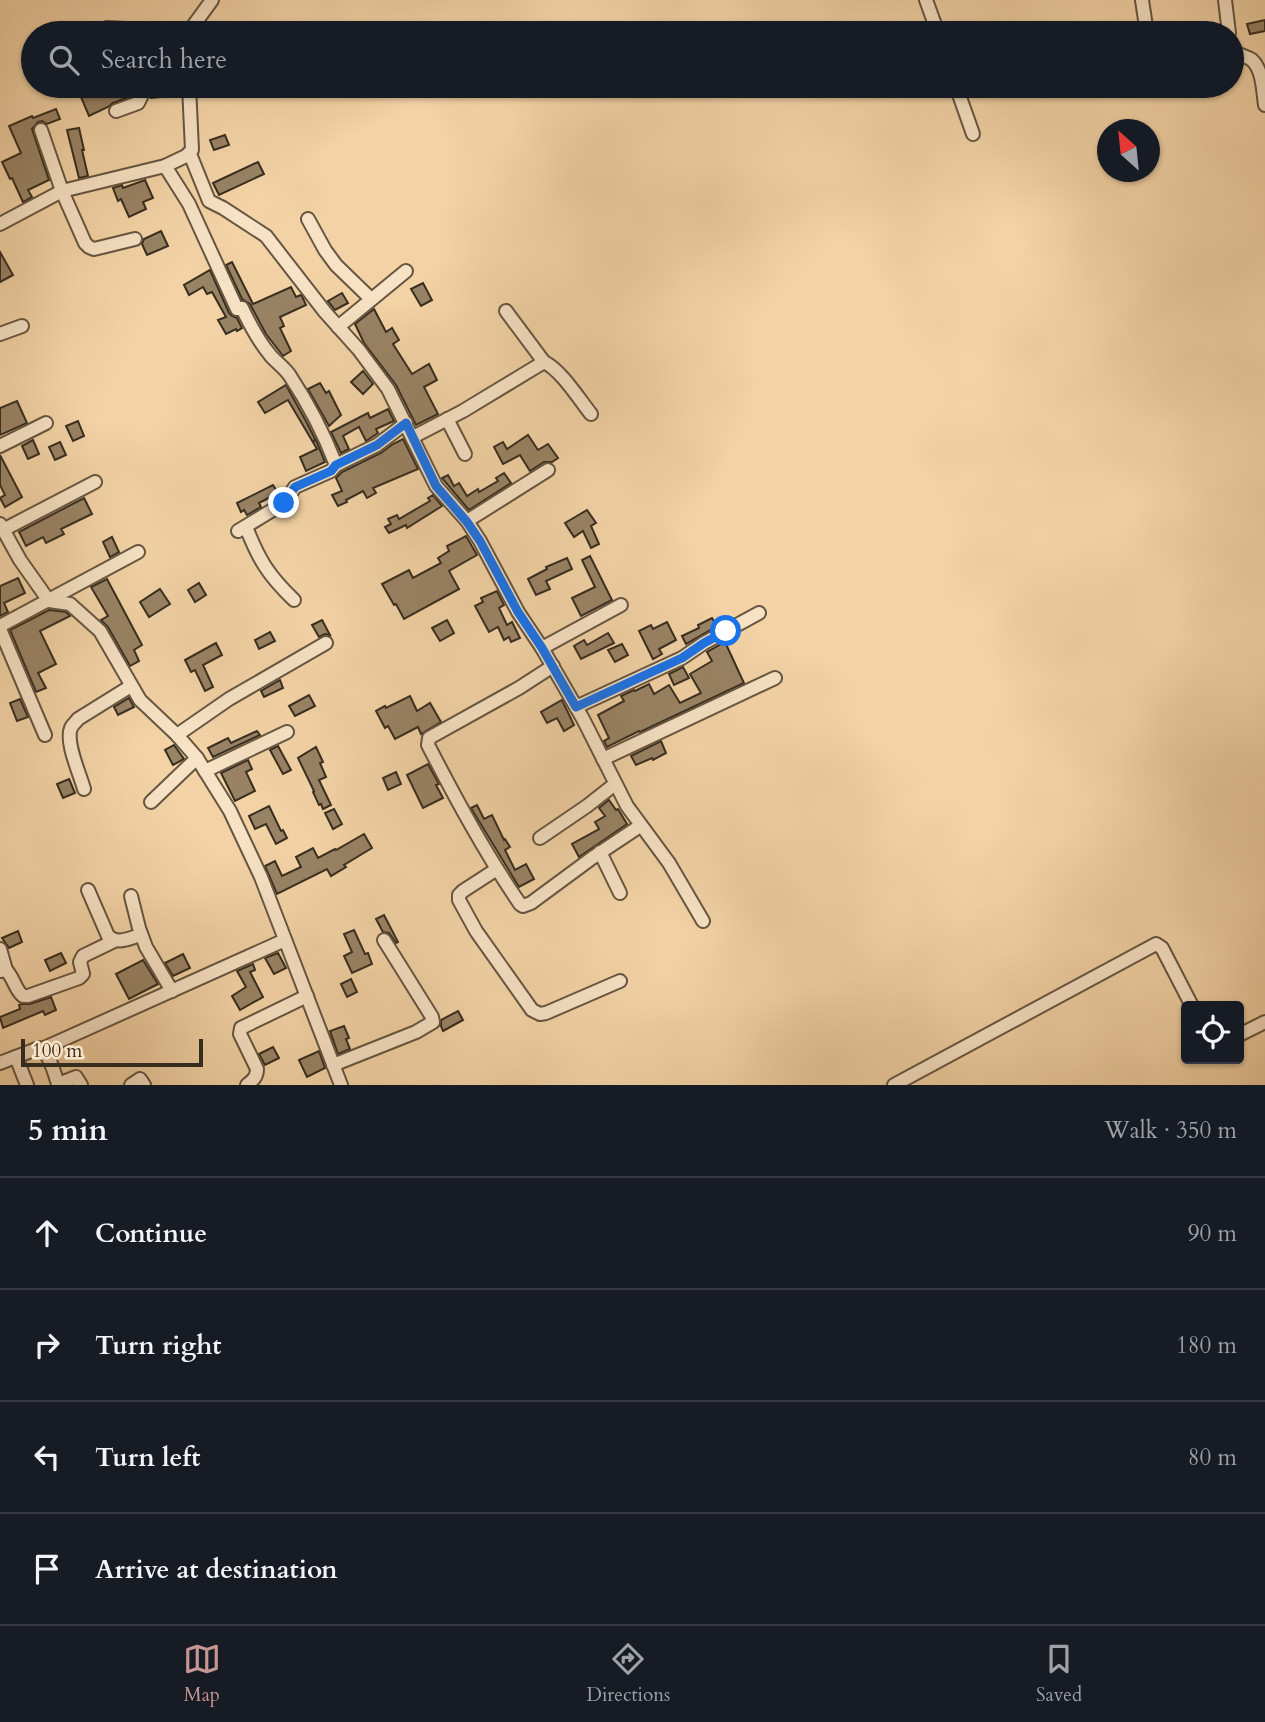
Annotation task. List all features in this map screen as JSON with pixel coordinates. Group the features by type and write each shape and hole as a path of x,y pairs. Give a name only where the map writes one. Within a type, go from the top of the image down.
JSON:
{"street":[{"path":"197,21 212,0"},
{"path":"926,0 934,21"},
{"path":"1142,0 1145,21"},
{"path":"1225,0 1228,21"},
{"path":"1244,56 1250,58 1259,71 1265,105"},
{"path":"116,111 135,105 140,98"},
{"path":"190,98 193,134 190,154 209,201 266,236 388,389 436,486 480,541 518,612 576,707 626,806 669,863 703,921"},
{"path":"960,98 973,134"},
{"path":"41,130 62,191 85,243 94,249 135,239"},
{"path":"0,224 62,191 165,166 190,154"},
{"path":"165,166 189,204 237,309 242,309 271,356 289,373 336,465"},
{"path":"308,219 336,265 371,299"},
{"path":"338,327 406,271"},
{"path":"506,311 544,362 562,378 591,414"},
{"path":"0,334 22,326"},
{"path":"413,437 544,362"},
{"path":"447,419 466,454"},
{"path":"0,446 46,423"},
{"path":"294,600 274,580 242,529 284,503 295,487 331,471 336,465 377,445 406,423"},
{"path":"467,522 548,470"},
{"path":"95,482 1,527 49,601 70,604 100,631 139,700 177,735 197,758 230,811 261,877 341,1085"},
{"path":"45,735 0,627 138,552"},
{"path":"542,648 621,605"},
{"path":"576,707 682,658 759,612"},
{"path":"177,735 229,699 326,643"},
{"path":"553,666 429,738 427,742 456,798 497,869 520,904 526,906 640,826"},
{"path":"603,759 775,678"},
{"path":"84,789 71,746 71,726 131,686"},
{"path":"205,771 287,732"},
{"path":"151,802 197,758"},
{"path":"540,838 615,785"},
{"path":"600,852 620,893"},
{"path":"497,869 463,891 459,900 476,931 532,1010 540,1014 546,1013 620,981"},
{"path":"88,890 108,936 114,941"},
{"path":"131,896 141,934 172,991"},
{"path":"0,949 3,970 11,975 20,994 27,996 79,978 83,974 80,962 83,956 114,941 141,934"},
{"path":"0,1063 42,1049 285,940"},
{"path":"333,1065 433,1022 384,940"},
{"path":"894,1085 1156,944 1162,948 1189,1001"},
{"path":"247,1085 255,1079 257,1069 240,1034 242,1028 307,996"},
{"path":"1244,1033 1265,1023"},
{"path":"42,1049 58,1084 76,1077 81,1085"},
{"path":"16,1057 27,1085"},
{"path":"131,1085 140,1079 145,1085"}],"building":[{"path":"1265,20 1265,31 1250,34 1247,24"},
{"path":"81,98 126,98 113,103 89,116"},
{"path":"56,109 60,119 47,124 38,122 32,129 49,180 28,190 32,197 23,202 2,162 21,153 9,126"},
{"path":"79,128 88,176 79,178 67,130"},
{"path":"225,135 229,145 214,150 210,140"},
{"path":"258,162 264,174 219,195 213,183"},
{"path":"145,180 153,198 143,202 146,209 129,217 113,188 122,185 123,188"},
{"path":"161,231 168,246 147,255 142,244 144,239"},
{"path":"0,252 13,275 0,282"},
{"path":"232,262 253,304 291,287 296,297 302,296 306,305 280,317 284,326 280,328 291,351 283,356 266,334 250,304 242,299 226,265"},
{"path":"210,270 229,313 237,318 242,328 237,331 236,329 226,334 218,320 226,317 212,292 207,294 203,287 189,295 184,285"},
{"path":"423,283 432,300 421,306 411,289"},
{"path":"342,293 348,303 335,310 328,301"},
{"path":"374,309 386,332 392,328 399,340 393,344 412,374 429,364 437,380 424,387 438,414 416,425 396,385 364,343 355,324"},
{"path":"363,371 373,384 363,394 351,382"},
{"path":"320,383 326,393 329,391 341,415 329,426 308,389"},
{"path":"286,385 325,462 306,471 300,457 317,449 288,400 265,413 258,402"},
{"path":"17,401 27,423 0,435 0,408"},
{"path":"388,409 394,421 376,429 378,433 366,441 359,427 343,436 349,449 341,453 331,432 368,413 370,418"},
{"path":"78,421 84,436 73,441 66,426"},
{"path":"528,435 538,450 548,444 558,458 552,462 544,462 530,471 520,455 503,464 494,447 503,442 507,449"},
{"path":"403,439 418,469 373,488 376,493 367,498 363,491 338,506 332,495 342,491 336,478 342,472"},
{"path":"33,440 39,454 28,459 22,446"},
{"path":"60,442 66,455 55,460 49,447"},
{"path":"0,455 22,497 5,507 0,498 5,495 0,485"},
{"path":"504,473 511,483 469,510 442,478 448,475 454,486 459,483 467,496 498,481 496,478"},
{"path":"273,485 278,493 259,503 261,507 247,515 244,510 241,512 237,503"},
{"path":"433,495 442,506 407,528 406,525 389,533 385,527 391,524 388,519 397,515 399,519 430,501 428,498"},
{"path":"84,498 92,514 61,529 64,534 46,543 43,537 26,546 19,532"},
{"path":"587,510 596,523 591,526 599,544 591,548 583,531 574,537 565,523"},
{"path":"466,536 477,555 449,571 459,589 404,619 382,584 409,570 413,578 441,563 438,558 449,551 447,546"},
{"path":"112,537 119,552 110,557 103,542"},
{"path":"590,556 612,600 581,616 572,598 595,587 582,560"},
{"path":"567,558 572,569 546,581 550,589 536,595 528,579"},
{"path":"18,578 25,593 4,603 8,612 0,616 0,586"},
{"path":"107,579 142,645 134,650 139,661 130,666 108,627 101,620 108,616 91,587"},
{"path":"199,583 206,595 195,602 188,590"},
{"path":"160,589 170,604 149,617 140,602"},
{"path":"497,591 504,605 499,608 507,625 512,622 520,638 511,642 509,637 504,640 498,627 489,632 475,606 483,602 481,598"},
{"path":"49,610 66,612 70,616 40,631 56,664 38,673 46,688 36,692 10,630"},
{"path":"712,618 717,626 686,644 682,636"},
{"path":"322,620 330,635 319,637 312,625"},
{"path":"447,620 454,633 440,641 432,628"},
{"path":"667,622 676,640 659,649 662,654 653,659 639,631 651,625 653,629"},
{"path":"270,632 275,641 259,649 255,640"},
{"path":"608,633 614,643 581,659 574,646 584,640 587,645"},
{"path":"725,642 744,683 607,747 604,741 609,738 598,715 624,701 621,696 649,684 654,694 669,685 680,703 701,693 690,674 712,661 707,652"},
{"path":"216,643 222,655 203,665 213,687 205,691 195,670 191,672 185,660"},
{"path":"622,644 628,655 615,662 608,650"},
{"path":"683,667 689,678 674,685 669,674"},
{"path":"280,680 283,688 264,697 261,691"},
{"path":"309,695 315,706 295,716 289,706"},
{"path":"410,696 417,711 430,703 441,722 421,734 418,727 395,739 376,711"},
{"path":"129,698 134,707 118,715 114,707"},
{"path":"20,699 28,717 17,721 10,703"},
{"path":"562,700 574,725 564,731 557,718 547,723 541,712"},
{"path":"257,731 260,735 213,757 208,748 228,738 231,743"},
{"path":"661,741 666,753 636,765 631,756"},
{"path":"174,745 184,759 173,765 165,750"},
{"path":"278,746 291,770 283,774 270,750"},
{"path":"316,747 326,777 319,780 331,805 323,809 298,758"},
{"path":"248,760 252,769 246,772 255,791 235,801 221,773"},
{"path":"428,764 443,798 423,808 407,775"},
{"path":"396,772 401,784 388,790 383,778"},
{"path":"69,779 75,793 63,798 57,784"},
{"path":"609,800 627,824 579,857 572,844 599,829 595,822 605,816 599,808"},
{"path":"477,805 484,819 492,815 510,847 505,850 515,870 526,864 534,879 519,887 471,808"},
{"path":"269,806 287,838 276,844 266,824 255,829 249,816"},
{"path":"334,809 342,824 333,829 325,813"},
{"path":"364,834 372,848 344,865 346,867 331,876 327,869 277,894 265,866 275,861 282,876 301,867 296,857 313,848 318,858"},
{"path":"384,915 398,942 396,943 389,933 383,932 376,919"},
{"path":"354,930 372,964 352,973 344,956 352,952 344,934"},
{"path":"18,931 22,942 9,948 2,938"},
{"path":"61,953 66,963 50,971 45,960"},
{"path":"278,953 286,968 274,974 265,958"},
{"path":"183,954 190,968 173,976 165,963"},
{"path":"143,960 158,984 129,999 116,974"},
{"path":"253,964 255,970 250,972 263,997 240,1010 232,996 246,987 237,971"},
{"path":"351,979 357,992 347,997 341,984"},
{"path":"51,997 56,1010 45,1015 43,1011 3,1028 0,1017 20,1009 21,1004"},
{"path":"458,1011 463,1020 443,1031 441,1020"},
{"path":"344,1026 350,1049 338,1054 330,1031"},
{"path":"273,1047 279,1058 265,1065 259,1054"},
{"path":"319,1051 325,1068 307,1077 299,1060"}],"route":[{"path":"284,503 295,487 331,471 336,465 377,445 406,423 436,486 480,541 518,612 576,707 682,658 726,631"}]}
